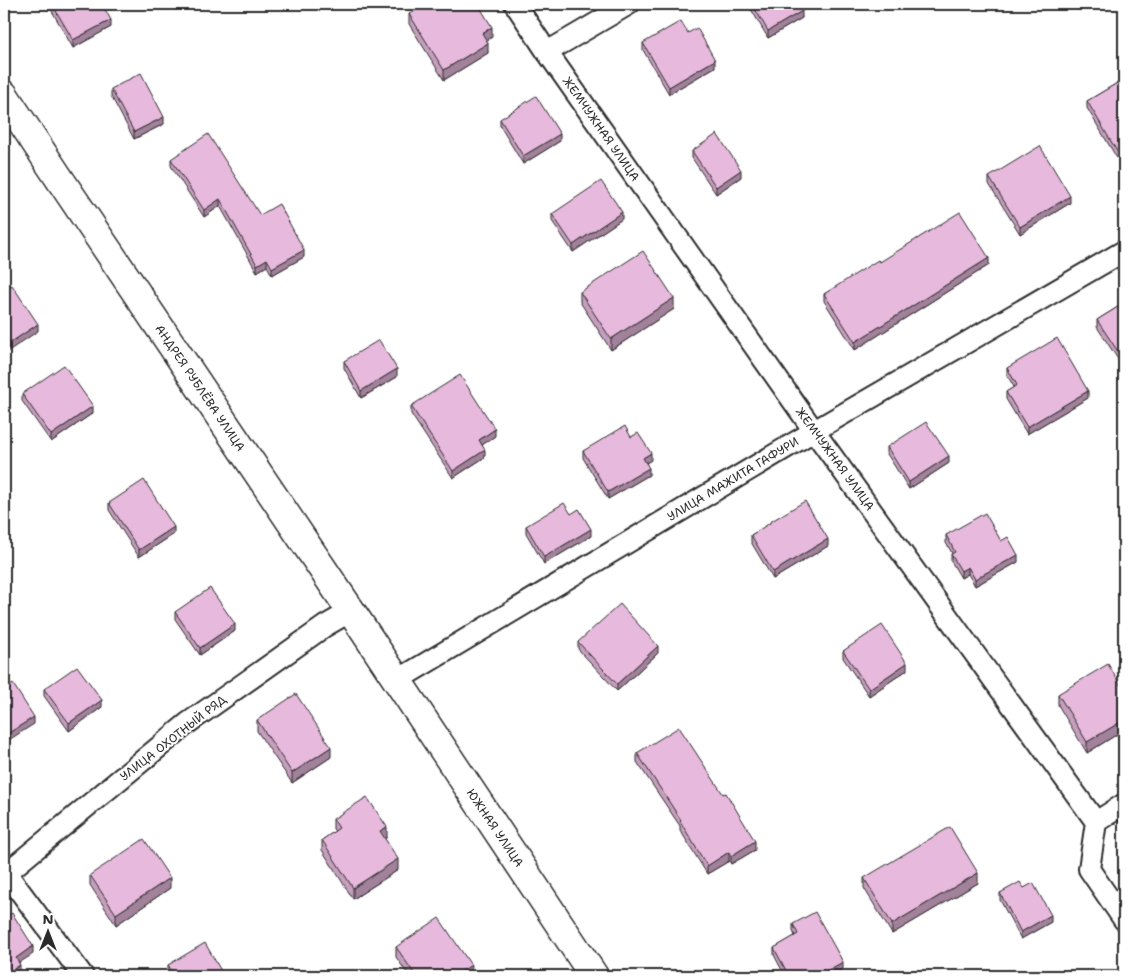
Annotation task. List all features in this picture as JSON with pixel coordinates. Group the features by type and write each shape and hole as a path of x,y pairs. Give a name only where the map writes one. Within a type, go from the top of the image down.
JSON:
{"street":[{"name":"ЖЕМЧУЖНАЯ УЛИЦА","path":"515,4 814,431 1096,822"},
{"path":"547,52 629,4"},
{"name":"АНДРЕЯ РУБЛЁВА УЛИЦА","path":"4,95 351,611 396,681"},
{"name":"УЛИЦА МАЖИТА ГАФУРИ","path":"396,681 814,431 1124,251"},
{"name":"УЛИЦА ОХОТНЫЙ РЯД","path":"4,873 188,724 325,626 351,611"},
{"name":"ЮЖНАЯ УЛИЦА","path":"396,681 594,976"},
{"path":"1124,804 1096,822 1089,869 1124,920"},
{"path":"4,873 83,976"}],"building":[{"path":"52,4 102,4 111,20 73,40"},
{"path":"426,4 478,4 492,27 482,33 488,43 444,70 409,14"},
{"path":"752,4 798,4 802,11 768,31"},
{"path":"681,21 688,33 697,28 715,60 669,87 643,43"},
{"path":"141,73 164,117 134,132 111,89"},
{"path":"1124,79 1124,163 1087,101"},
{"path":"536,96 560,134 523,156 500,119"},
{"path":"208,134 260,215 279,204 304,250 272,268 267,259 257,265 220,199 204,210 171,159"},
{"path":"717,134 741,170 716,187 692,151"},
{"path":"1040,146 1070,196 1020,227 989,177"},
{"path":"601,181 622,212 573,245 552,214"},
{"path":"960,212 989,258 855,342 824,294 878,260 880,262"},
{"path":"643,251 674,298 611,339 580,292"},
{"path":"12,285 38,324 4,347 4,290"},
{"path":"1124,303 1124,359 1123,359 1097,320"},
{"path":"1057,338 1088,391 1027,427 1006,392 1017,385 1007,368"},
{"path":"379,340 397,369 361,391 344,361"},
{"path":"64,365 93,406 51,435 22,394"},
{"path":"460,375 495,429 479,440 485,450 453,471 411,406"},
{"path":"926,422 949,456 909,482 887,447"},
{"path":"625,426 631,437 638,433 651,453 643,458 649,468 608,492 583,451"},
{"path":"144,480 174,527 139,550 109,503"},
{"path":"805,501 828,539 773,572 751,535"},
{"path":"564,503 571,514 579,509 591,529 544,557 526,526"},
{"path":"985,513 1001,541 1008,537 1018,555 975,579 968,567 961,571 951,554 955,552 946,535"},
{"path":"210,588 235,624 200,648 175,612"},
{"path":"620,604 658,646 617,684 578,642"},
{"path":"882,625 907,663 869,689 843,651"},
{"path":"1108,664 1124,691 1124,720 1087,742 1058,694"},
{"path":"77,666 102,700 69,723 44,689"},
{"path":"13,684 34,717 4,736 4,690"},
{"path":"296,694 331,747 292,773 257,720"},
{"path":"679,727 723,794 726,793 755,841 731,856 729,852 707,866 681,820 637,753"},
{"path":"367,797 387,827 380,831 398,859 353,888 322,840 339,828 333,819"},
{"path":"950,827 978,873 892,924 864,878"},
{"path":"144,839 170,878 116,914 90,875"},
{"path":"1020,882 1024,888 1033,883 1051,915 1021,932 1000,893"},
{"path":"815,912 843,962 817,976 789,976 774,948 798,934 793,924"},
{"path":"12,913 33,946 16,958 20,965 4,975 4,918"},
{"path":"439,918 471,965 455,976 416,976 396,947"},
{"path":"205,943 224,976 175,976 168,965"}]}
